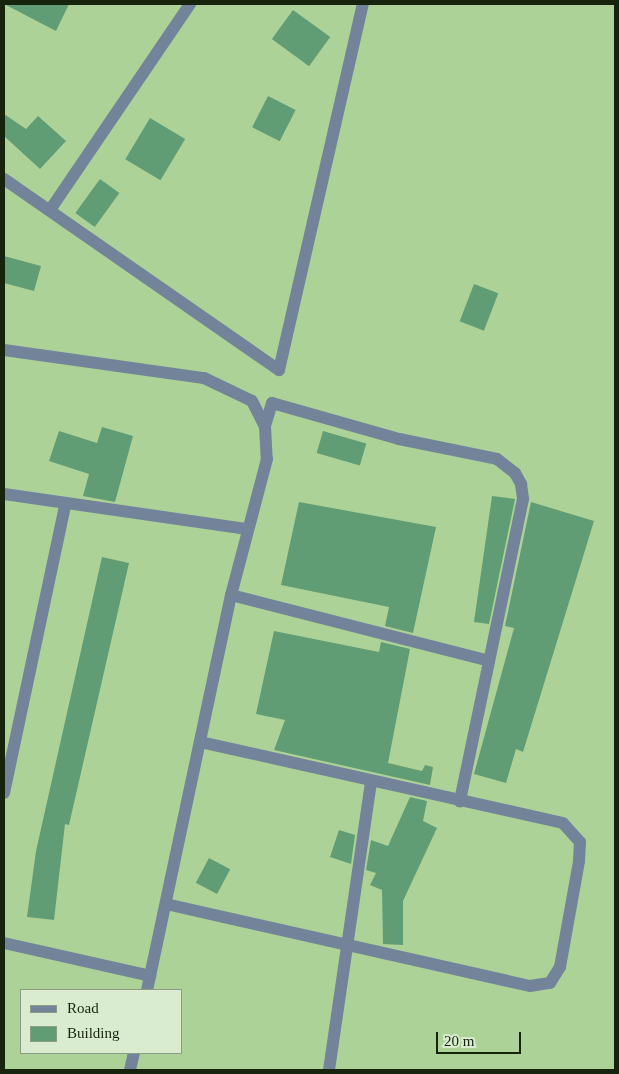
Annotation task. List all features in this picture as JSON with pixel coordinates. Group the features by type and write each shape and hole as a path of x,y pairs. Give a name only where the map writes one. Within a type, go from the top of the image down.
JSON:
{"street":[{"path":"50,210 190,4"},
{"path":"4,179 279,370 363,4"},
{"path":"4,350 204,378 252,401 265,426"},
{"path":"147,989 231,595 268,459 265,426 272,403 398,439 497,459 514,473 523,499 460,801"},
{"path":"4,494 65,506 248,529"},
{"path":"4,793 6,771 65,506"},
{"path":"231,595 489,661"},
{"path":"166,904 350,949 530,986 550,983 560,967 580,842 563,823 371,782 201,742"},
{"path":"329,1070 350,949 371,782"},
{"path":"4,943 150,976"},
{"path":"130,1070 134,1054"}],"building":[{"path":"4,4 69,4 56,31"},
{"path":"293,10 330,37 309,66 272,39"},
{"path":"268,96 296,110 280,141 252,127"},
{"path":"4,114 26,129 38,116 66,141 40,169 4,136"},
{"path":"150,118 185,139 160,180 125,159"},
{"path":"100,179 119,193 95,227 75,213"},
{"path":"4,256 41,266 34,291 4,283"},
{"path":"474,284 498,293 484,331 460,321"},
{"path":"102,427 133,436 115,502 83,496 89,474 49,461 59,431 97,443"},
{"path":"323,431 366,443 360,466 317,453"},
{"path":"492,496 515,499 489,624 474,622"},
{"path":"299,502 436,527 413,633 385,626 389,607 281,585"},
{"path":"531,502 594,521 523,752 516,749 506,783 474,774 514,628 505,626"},
{"path":"102,557 129,563 69,825 65,824 54,920 27,917 36,851"},
{"path":"274,631 379,652 381,642 410,649 388,763 422,771 425,765 433,767 430,785 274,750 285,720 256,714"},
{"path":"410,797 427,801 423,821 437,828 403,901 403,945 383,944 382,890 370,885 376,873 366,870 371,840 388,846"},
{"path":"339,830 355,835 351,864 330,857"},
{"path":"209,858 230,869 217,894 196,883"}]}
